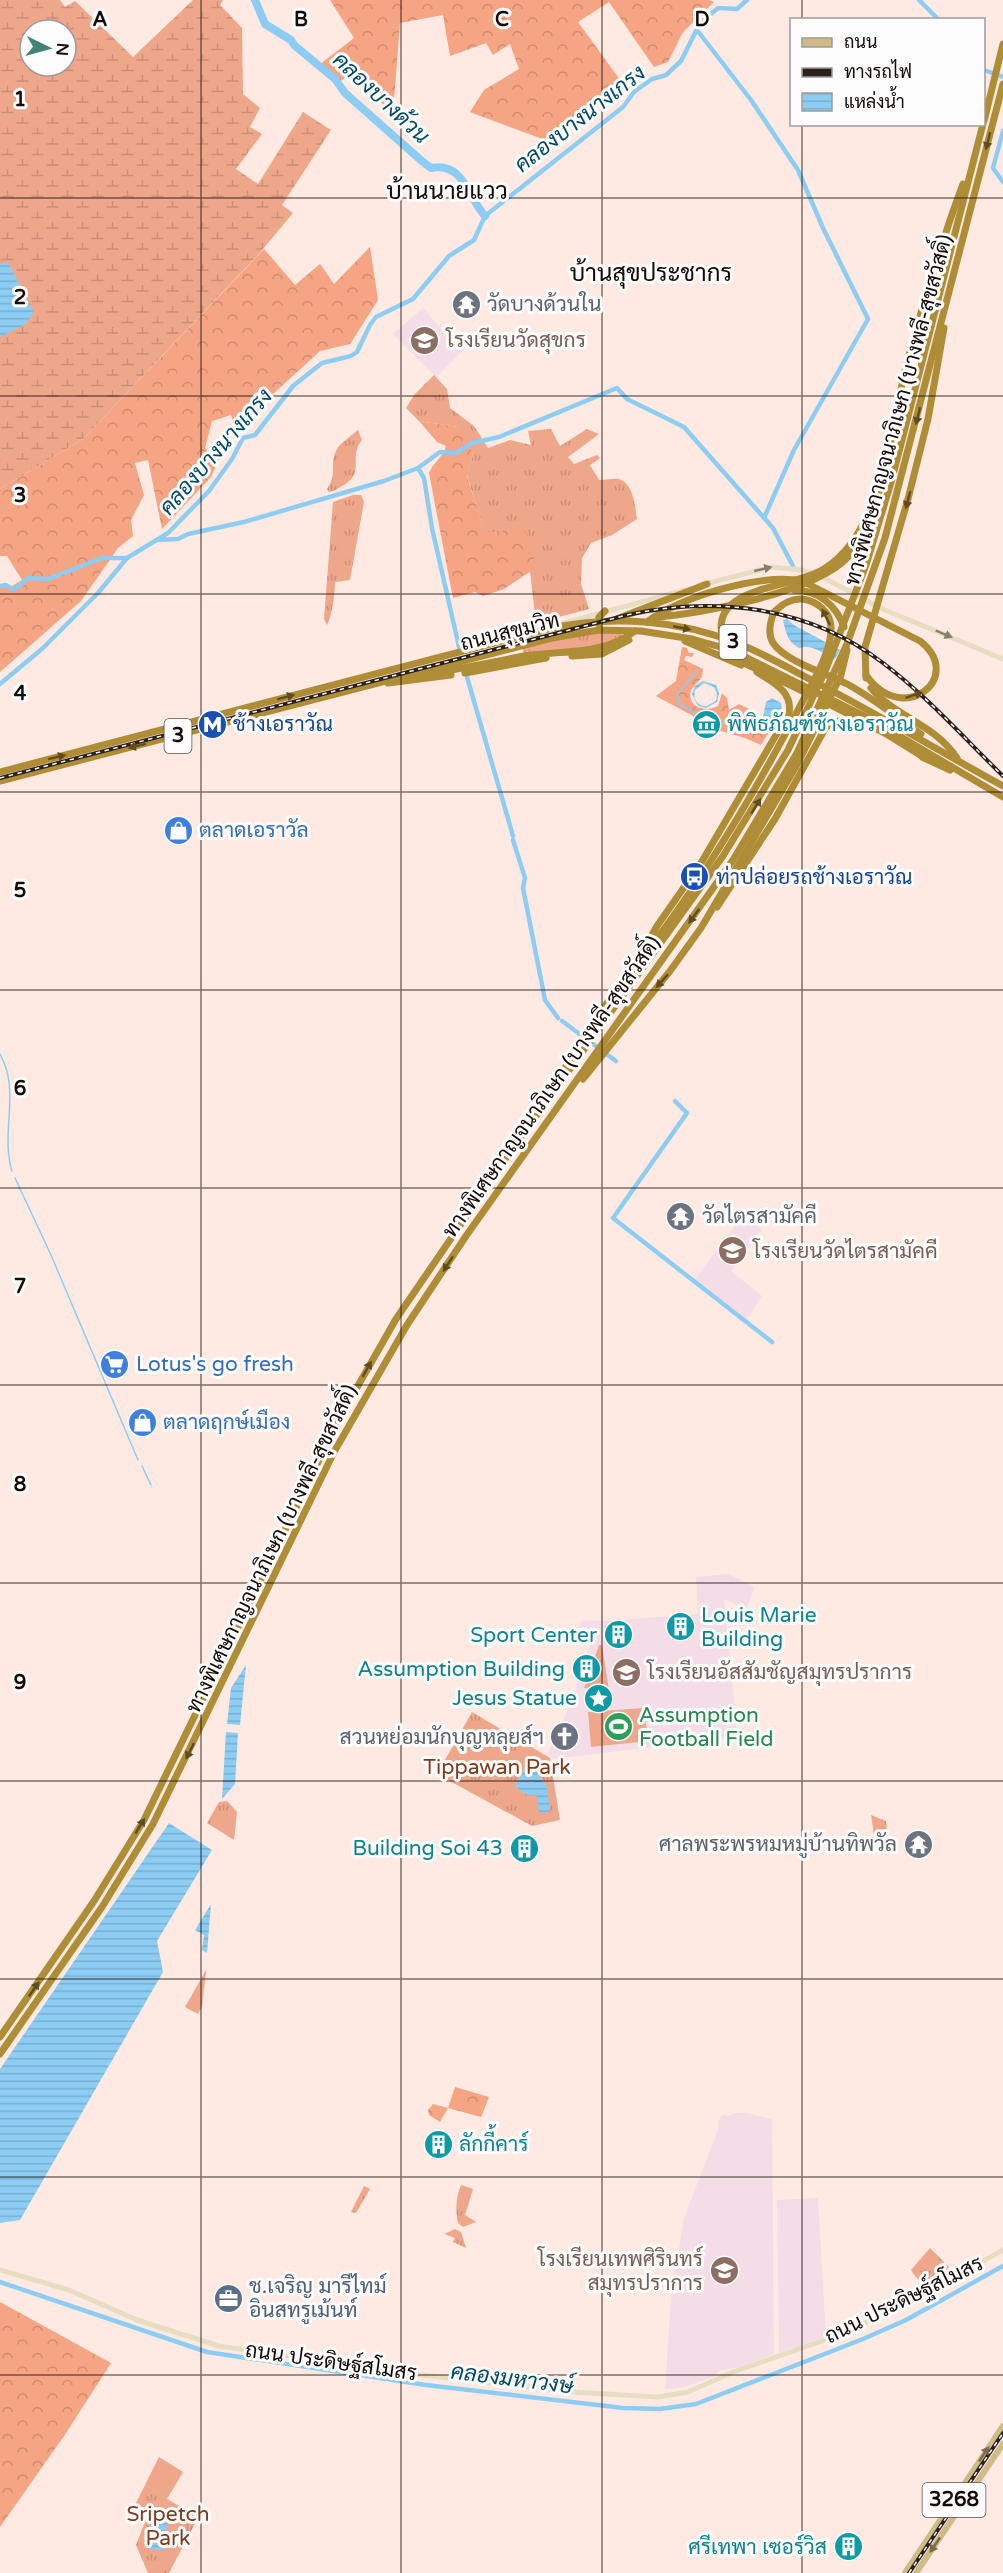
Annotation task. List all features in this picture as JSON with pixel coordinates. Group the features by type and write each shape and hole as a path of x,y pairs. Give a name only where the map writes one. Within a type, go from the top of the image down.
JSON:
{"highway":[{"name":"ทางพิเศษกาญจนาภิเษก (บางพลี-สุขสวัสดิ์)","path":"985,115 1003,44"},
{"name":"ทางพิเศษกาญจนาภิเษก (บางพลี-สุขสวัสดิ์)","path":"0,2054 90,1925 153,1824 334,1452 407,1325 466,1236 739,851 778,788 818,711 862,608 885,538 1003,84"},
{"name":"ทางพิเศษกาญจนาภิเษก (บางพลี-สุขสวัสดิ์)","path":"0,2037 94,1901 144,1820 339,1419 373,1357 432,1264 747,820 788,750 826,669 860,584 884,507 982,126"},
{"path":"620,620 702,613 819,579 848,558 868,526 882,475 906,364 947,228 975,154"},
{"path":"953,278 928,419 908,499 869,631 865,647 865,671 869,686 877,695 937,735 960,762"},
{"path":"882,475 856,536 834,562 802,579 741,596 728,607 722,620 724,641 738,659 888,735 925,758"},
{"path":"377,683 509,660 607,647 667,609 700,596 784,578 811,584 920,641 936,661 936,673 931,684 924,692 911,698 897,698 883,693 865,671"},
{"path":"675,616 706,584"},
{"path":"620,620 706,584"},
{"path":"701,928 792,773 837,685 846,657 844,628 832,606 814,593 797,589 783,590"},
{"path":"552,1093 574,1052 641,956 673,917 734,826 780,745 825,654 830,638 831,623 824,610 815,603 799,599 789,602 774,612 771,620 771,638 779,649 857,690 950,756"},
{"path":"599,630 598,620 605,611"},
{"name":"ถนนสุขุมวิท","path":"0,772 552,628 598,620 620,620 686,628 740,644 874,713 1003,786"},
{"name":"ถนนสุขุมวิท","path":"0,782 552,638 599,630 654,633 709,643 755,661 872,720 1003,798"},
{"path":"377,683 425,680 547,657 602,654 617,648 641,632"},
{"path":"654,633 703,648 757,672 980,785"},
{"path":"641,956 651,934 697,870 789,713 790,704 787,695 757,672"},
{"path":"354,679 356,688"},
{"path":"752,840 815,725 807,715 789,713"},
{"path":"563,1100 603,1055 676,964 745,867 790,793 826,727 839,721 861,725"}],"main road":[{"name":"3268","path":"905,2573 1003,2426"},
{"name":"3268","path":"916,2573 1003,2444"}],"street":[{"path":"552,628 605,611 775,567 802,570 824,578 885,609 1003,659"},
{"name":"ถนน ประดิษฐ์สโมสร","path":"0,2270 69,2290 136,2320 219,2346 421,2376 573,2392 657,2397 688,2392 733,2372 839,2335 916,2299 1003,2250"}],"shaded area":[{"name":"โรงเรียนวัดสุขกร","path":"423,308 453,343 458,345 461,343 465,348 436,377 393,334"},
{"name":"โรงเรียนวัดไตรสามัคคี","path":"744,1214 762,1230 731,1271 762,1296 746,1320 695,1279"},
{"name":"โรงเรียนอัสสัมชัญสมุทรปราการ","path":"728,1574 755,1587 746,1609 724,1599 738,1737 553,1759 548,1753 572,1700 590,1644 574,1634 582,1620 604,1621 698,1614 696,1577"},
{"name":"โรงเรียนเทพศิรินทร์ สมุทรปราการ","path":"732,2113 746,2113 772,2119 774,2354 740,2367 719,2371 714,2377 684,2387 665,2389 671,2298 684,2218 718,2130 718,2122 722,2115 730,2116"},
{"path":"818,2198 826,2337 779,2353 777,2200"}],"green space":[{"path":"0,0 60,0 65,7 75,1 133,57 193,0 223,0 220,5 242,28 243,94 260,108 250,127 262,134 236,169 258,184 303,112 331,130 282,205 293,213 258,255 83,439 0,489"},
{"path":"330,0 709,0 714,2 683,32 668,62 654,67 609,2 578,22 623,84 545,140 470,112 484,90 519,69 510,44 493,55 486,43 450,56 443,15 400,23 394,100 385,107 353,71 340,82 319,65 354,38"},
{"path":"370,247 378,300 350,344 320,351 228,435 233,422 231,415 212,421 205,448 209,453 224,448 211,477 162,529 148,460 135,463 144,495 131,520 133,536 118,548 81,601 0,672 0,585 12,586 22,580 7,556 0,556 0,489 83,439 264,249 295,285 320,264 334,284"},
{"path":"434,375 447,389 450,408 474,426 488,448 510,440 531,445 528,431 551,429 560,446 587,429 599,434 568,457 574,464 597,455 600,458 590,465 599,480 619,479 628,486 633,496 637,519 612,535 591,543 582,558 581,584 589,609 536,623 530,571 534,568 499,533 484,532 467,475 473,454 458,427 419,421 406,408 414,395"},
{"path":"419,421 458,427 465,434 473,454 467,476 484,531 499,533 517,525 531,539 534,549 534,569 504,589 483,596 475,592 453,598 429,473 446,446 437,442"},
{"path":"358,430 362,440 356,453 354,476 342,486 329,492 327,489 333,474 336,451"},
{"path":"353,495 361,495 364,502 350,580 335,582 333,605 327,625 324,619 333,502"},
{"path":"621,631 624,638 615,643 524,657 522,646 552,638"},
{"path":"682,647 687,648 689,653 694,653 692,657 686,656 684,660 703,669 702,677 691,690 690,696 694,705 702,709 718,706 722,693 727,698 729,710 739,704 757,713 755,718 767,730 771,721 775,722 761,745 721,731 656,696 676,681"},
{"path":"599,1645 602,1645 609,1691 584,1688"},
{"name":"Assumption Football Field","path":"644,1708 648,1741 591,1747 588,1712"},
{"name":"Tippawan Park","path":"472,1712 550,1758 560,1820 532,1826 437,1774"},
{"path":"227,1801 237,1812 234,1840 207,1823 219,1802"},
{"path":"871,1815 886,1821 887,1833 874,1835"},
{"path":"206,1970 202,2007 198,2014 185,2007"},
{"path":"455,2087 489,2097 481,2117 448,2108"},
{"path":"433,2104 448,2108 440,2122 429,2115 428,2110"},
{"path":"461,2185 473,2189 465,2215 476,2222 463,2227 458,2223 456,2213"},
{"path":"364,2186 370,2189 356,2213 351,2212"},
{"path":"455,2229 461,2232 466,2248 453,2242 455,2238 444,2234"},
{"path":"930,2248 949,2267 937,2283 934,2278 934,2286 921,2281 911,2270"},
{"path":"0,2302 111,2363 66,2433 0,2527"},
{"path":"159,2457 183,2472 167,2499 145,2485"},
{"name":"Sripetch Park","path":"145,2485 198,2518 169,2573 148,2573 136,2545 145,2522 131,2513"}],"water":[{"path":"8,262 34,313 24,325 0,337 0,264"},
{"path":"787,619 840,650 835,659 813,648 799,648 795,645 786,633 783,620"},
{"path":"703,681 716,685 719,693 717,702 706,708 698,706 692,694 695,686","holes":["704,683 714,687 717,694 716,701 706,706 698,703 695,699 695,690"]},
{"path":"772,698 781,703 782,708 775,714 767,730 760,721 762,722 766,702"},
{"path":"246,1665 240,1725 227,1724 231,1688"},
{"path":"226,1732 238,1733 235,1784 222,1799"},
{"path":"528,1763 536,1765 539,1776 547,1786 550,1812 539,1813 537,1796 525,1794 515,1786"},
{"path":"169,1823 212,1850 157,1941 163,1972 20,2220 0,2223 0,2069"},
{"path":"211,1904 207,1953 202,1950 204,1935 195,1930"},
{"path":"154,2515 166,2519 165,2550 149,2549 150,2518"}],"waterway":[{"name":"คลองบางด้วน","path":"255,0 265,24 291,40 335,79 345,93 423,162 431,168 451,170 458,175 485,216"},
{"name":"คลองบางนางเกรง","path":"0,684 43,648 98,593 127,558 168,533 209,491 232,459 243,438 255,435 293,386 322,363 351,356 357,352 376,317 413,299 449,256 474,240 485,216 623,107 634,92 652,79 666,75 681,61 700,23 718,8 737,9 747,0"},
{"path":"919,0 937,18"},
{"path":"697,30 751,100 798,170 823,228 868,319 794,450 764,518"},
{"path":"985,70 1003,77"},
{"path":"1003,131 993,168 1003,182"},
{"path":"157,540 178,539 188,534 244,522 384,481 418,468 440,452 456,453 472,443 499,437 617,388 627,399 684,427 773,528 793,566"},
{"path":"418,468 424,478 432,528 459,647"},
{"path":"0,586 6,585 12,589 28,578 48,579 102,558 127,558"},
{"path":"697,670 678,694 679,704 711,721 736,725 743,732 755,733"},
{"path":"467,677 513,836"},
{"path":"513,840 525,878 523,888 545,1000 558,1018"},
{"path":"562,1021 616,1061"},
{"path":"0,1054 9,1082 8,1141 12,1171"},
{"path":"675,1101 687,1113 613,1218 772,1342"},
{"path":"15,1178 51,1255 138,1460"},
{"path":"142,1466 151,1485"},
{"name":"คลองมหาวงษ์","path":"0,2282 207,2352 426,2385 623,2408 660,2409 696,2404 863,2339 906,2320 1003,2266"}],"railway":[{"path":"0,778 627,615 694,606 761,610 825,629 855,644 915,689 1003,776"},
{"path":"909,2573 1003,2433"}],"place":[{"name":"วัดบางด้วนใน","path":"466,304"},
{"name":"โรงเรียนวัดสุขกร","path":"425,340"},
{"name":"ช้างเอราวัณ","path":"212,724"},
{"name":"พิพิธภัณฑ์ช้างเอราวัณ","path":"706,724"},
{"name":"ตลาดเอราวัล","path":"178,830"},
{"name":"ท่าปล่อยรถช้างเอราวัณ","path":"695,877"},
{"name":"วัดไตรสามัคคี","path":"681,1216"},
{"name":"โรงเรียนวัดไตรสามัคคี","path":"732,1251"},
{"name":"Lotus's go fresh","path":"115,1364"},
{"name":"ตลาดฤกษ์เมือง","path":"142,1422"},
{"name":"Louis Marie Building","path":"680,1627"},
{"name":"Sport Center","path":"618,1635"},
{"name":"Assumption Building","path":"586,1669"},
{"name":"โรงเรียนอัสสัมชัญสมุทรปราการ","path":"626,1672"},
{"name":"Jesus Statue","path":"598,1698"},
{"name":"Assumption Football Field","path":"618,1727"},
{"name":"สวนหย่อมนักบุญหลุยส์ฯ","path":"565,1737"},
{"name":"ศาลพระพรหมหมู่บ้านทิพวัล","path":"918,1844"},
{"name":"Building Soi 43","path":"524,1848"},
{"name":"ลักกี้คาร์","path":"438,2144"},
{"name":"โรงเรียนเทพศิรินทร์ สมุทรปราการ","path":"724,2271"},
{"name":"ช.เจริญ มารีไทม์ อินสทรูเม้นท์","path":"228,2298"},
{"name":"ศรีเทพา เซอร์วิส","path":"848,2547"}],"district":[{"name":"บ้านนายแวว","path":"447,191"},
{"name":"บ้านสุขประชากร","path":"651,273"}]}
